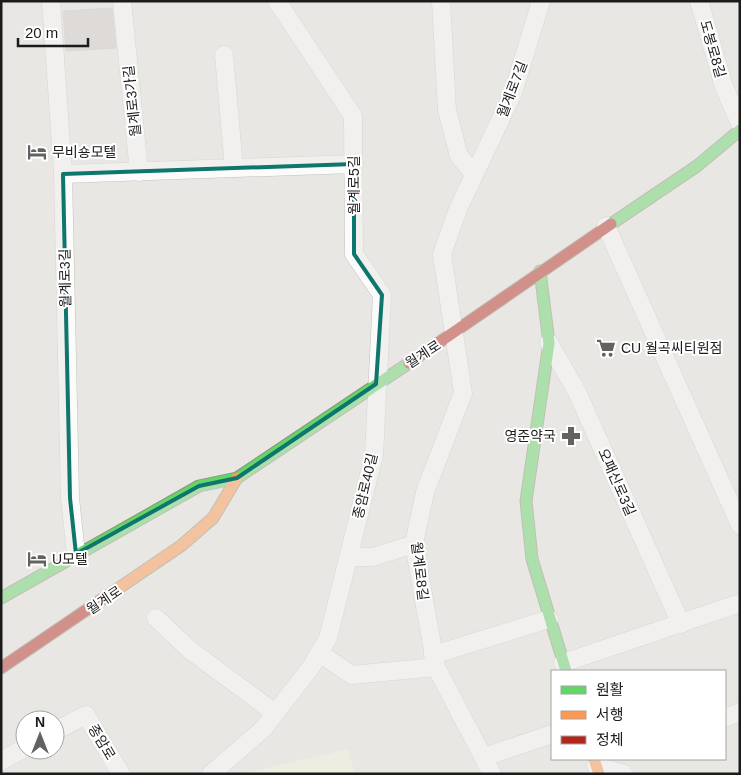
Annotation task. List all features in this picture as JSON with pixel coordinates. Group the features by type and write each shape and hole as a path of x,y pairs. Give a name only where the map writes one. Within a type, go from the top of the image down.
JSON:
{"main road":[{"name":"월계로","path":"1,598 199,486 237,478 456,332 540,271 697,166 740,130"},
{"name":"오패산로3길","path":"540,271 549,343 526,502 532,559 564,667"},
{"name":"월계로","path":"1,668 182,545 213,518 237,478"}],"street":[{"name":"월계로3길","path":"51,1 63,174 70,498 76,554"},
{"name":"월계로3가길","path":"122,1 139,172"},
{"name":"월계로5길","path":"277,1 353,116 354,254 382,295 376,384"},
{"path":"442,1 447,110 459,156 474,174"},
{"name":"월계로7길","path":"456,332 442,254 458,209 513,93 541,1"},
{"name":"도봉로8길","path":"699,1 724,88 740,123"},
{"path":"224,55 234,168"},
{"path":"63,174 354,164"},
{"path":"606,226 740,525"},
{"name":"월계로8길","path":"456,332 463,393 425,492 414,544 435,661 492,774"},
{"name":"오패산로3길","path":"549,343 577,392 681,624"},
{"name":"종암로40길","path":"211,774 263,729 328,638 374,454 376,384"},
{"path":"349,557 373,558 414,544"},
{"name":"오패산로3길","path":"564,667 740,603"},
{"path":"156,618 190,650 275,713"},
{"path":"319,653 352,675 435,661 549,619"},
{"path":"726,718 740,712"},
{"name":"종암로","path":"65,727 86,715 121,774"},
{"path":"484,757 551,734"},
{"path":"1,760 15,753"},
{"path":"596,766 612,760"},
{"path":"596,766 624,774"}],"highlighted area":[{"path":"354,164 354,254 382,295 376,384 237,478 199,486 76,554 70,498 63,174"}],"shaded area":[{"path":"348,749 355,774 252,774 255,771"}],"building":[{"path":"112,8 116,48 66,51 63,11"}],"traffic: fast":[{"path":"611,224 697,166 740,130"},
{"path":"540,271 549,343 526,501 532,559 566,670"},
{"path":"1,598 199,486 237,478 409,363"}],"traffic: slow":[{"path":"107,596 182,545 213,518 237,478"},
{"path":"594,760 599,774"}],"traffic: jam":[{"path":"409,363 611,224"},
{"path":"1,668 107,596"}],"place":[{"name":"무비숑모텔","path":"37,152"},
{"name":"CU 월곡씨티원점","path":"606,348"},
{"name":"영준약국","path":"571,436"},
{"name":"U모텔","path":"37,559"}]}
